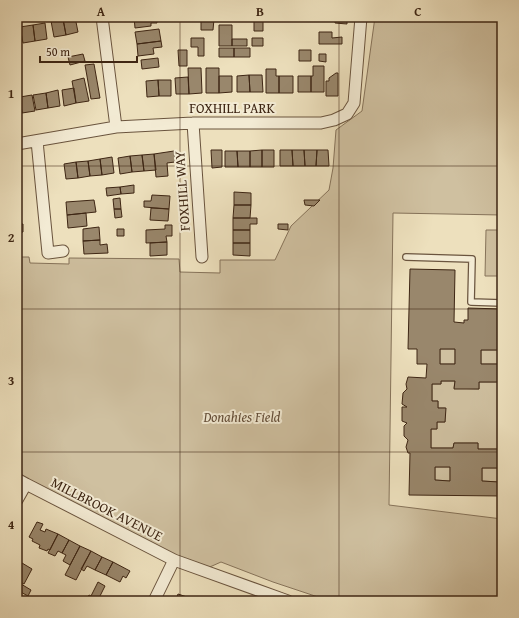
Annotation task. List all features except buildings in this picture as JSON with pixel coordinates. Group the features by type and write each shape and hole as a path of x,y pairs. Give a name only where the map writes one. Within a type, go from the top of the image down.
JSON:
{"street":[{"path":"102,17 116,127"},
{"name":"FOXHILL PARK","path":"17,144 116,127 192,123 321,123 334,120 347,114 354,102 361,17"},
{"name":"FOXHILL WAY","path":"192,123 202,257"},
{"path":"36,141 48,253 63,251"},
{"name":"MILLBROOK AVENUE","path":"17,500 21,482 174,560 288,601"},
{"path":"154,601 174,560"}],"lane":[{"path":"406,257 472,259 472,302 502,303"}],"green space":[{"name":"Donahies Field","path":"375,17 502,17 502,215 393,213 389,505 502,519 502,601 330,601 273,582 221,562 203,570 17,478 17,257 29,257 30,263 69,264 69,258 179,259 180,272 220,273 220,260 275,260 291,226 329,190 333,168 336,130 362,111"},
{"path":"486,230 502,230 502,276 485,276"},
{"path":"440,349 455,349 455,364 440,364"},
{"path":"481,350 502,350 502,364 481,364"},
{"path":"441,381 455,381 454,388 479,389 479,382 502,382 502,449 478,449 478,443 454,443 453,448 431,448 431,429 437,429 437,422 445,422 445,408 438,408 438,401 432,401 432,384 441,384"},
{"path":"435,467 450,467 450,481 435,480"},
{"path":"482,468 500,468 499,482 482,481"}]}
